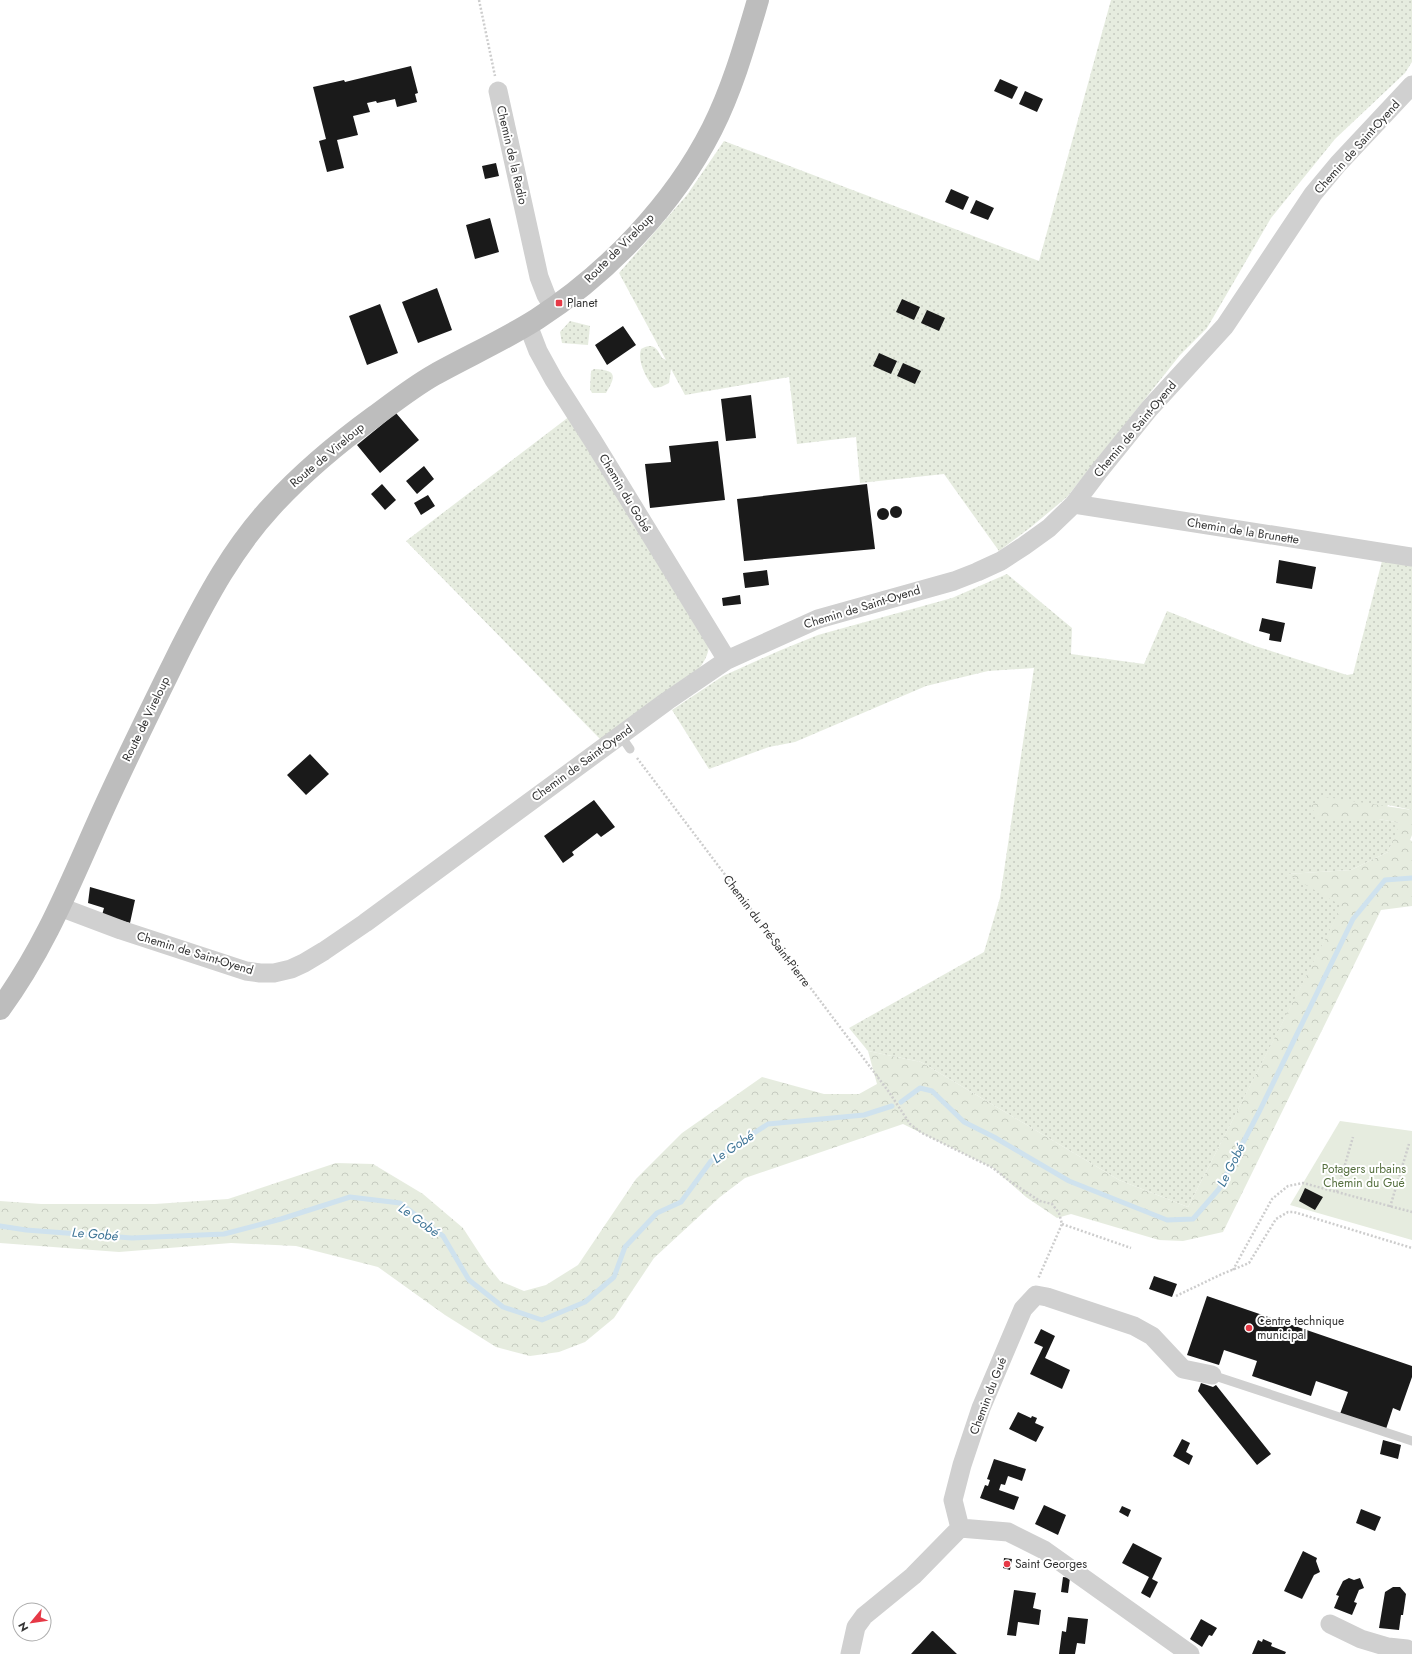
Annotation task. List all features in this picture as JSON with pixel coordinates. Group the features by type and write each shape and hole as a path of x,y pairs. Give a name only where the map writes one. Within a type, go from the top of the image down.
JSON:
{"main road":[{"name":"Route de Vireloup","path":"0,1009 28,968 49,932 121,771 182,646 219,577 249,533 289,488 314,464 373,418 432,376 528,325 597,273 627,245 674,189 711,131 727,97 738,68 758,0"}],"street":[{"name":"Chemin de Saint-Oyend","path":"60,907 121,930 246,971 274,973 291,969 311,959 626,742 679,692 727,660 796,627 818,619 954,580 977,572 1001,561 1049,528 1074,504 1149,409 1225,326 1313,194 1338,164 1412,84"},
{"name":"Chemin de la Radio","path":"498,91 539,277 546,295 553,307"},
{"name":"Chemin du Gobé","path":"528,325 538,351 554,380 727,660"},
{"name":"Chemin de la Brunette","path":"1074,504 1412,557"},
{"path":"1036,1296 1047,1297 1134,1326 1152,1336 1183,1369 1212,1375"},
{"name":"Chemin du Gué","path":"960,1528 953,1500 962,1465 981,1408 1023,1309 1036,1296"},
{"path":"850,1654 856,1627 864,1616 913,1576 960,1528 1008,1532 1044,1550 1190,1654"},
{"path":"1330,1624 1361,1639 1388,1647 1407,1649 1405,1654"}],"lane":[{"path":"1212,1375 1412,1441"}],"path":[{"name":"Chemin de la Radio","path":"479,0 498,91"},
{"name":"Chemin du Pré-Saint-Pierre","path":"626,742 866,1062 910,1124 922,1133 993,1168 1012,1183 1040,1201 1052,1204 1059,1213 1062,1224"},
{"path":"1337,1192 1354,1137"},
{"path":"1390,1207 1409,1144"},
{"path":"1233,1270 1272,1199 1288,1186 1303,1183 1412,1212"},
{"path":"1176,1296 1233,1270 1250,1264 1276,1219 1288,1212 1294,1212 1412,1248"},
{"path":"1036,1296 1035,1287 1062,1224 1131,1248"}],"green space":[{"path":"1111,0 1412,0 1412,62 1405,73 1335,139 1271,218 1207,328 1180,355 1067,497 999,551 944,474 860,483 856,437 797,444 789,377 685,395 671,369 669,383 661,387 654,388 641,364 641,349 652,346 658,351 662,358 666,360 619,273 687,195 724,141 1039,261"},
{"path":"570,321 590,326 588,345 562,343 560,332"},
{"path":"594,369 610,372 612,375 612,382 606,393 592,393 590,389 591,371"},
{"path":"570,416 709,643 706,657 699,669 602,741 406,541"},
{"path":"1383,557 1412,561 1412,810 1388,805 1379,819 1401,823 1388,852 1351,870 1288,874 1343,905 1188,1207 1119,1180 921,1062 868,1051 849,1028 984,952 1000,898 1034,668 988,671 926,686 795,742 769,747 709,769 672,710 723,676 781,650 818,635 952,598 1007,574 1072,628 1071,654 1144,664 1167,611 1255,646 1347,675 1353,674"},
{"path":"1325,797 1412,810 1412,835 1410,840 1412,841 1412,906 1381,910 1223,1232 1183,1241 1159,1240 1071,1214 1057,1218 1026,1197 993,1168 903,1124 745,1178 720,1197 654,1258 614,1318 585,1342 559,1352 530,1356 496,1347 445,1315 378,1267 296,1246 231,1243 119,1252 0,1243 0,1201 41,1204 155,1204 228,1199 336,1163 373,1164 423,1194 463,1228 487,1265 500,1281 524,1291 546,1285 578,1265 636,1179 682,1133 762,1077 824,1094 859,1094 877,1084 868,1051 921,1062 1119,1180 1188,1207 1342,906 1287,874 1351,870 1388,852 1400,823 1379,819 1318,819 1311,806"},
{"name":"Potagers urbains Chemin du Gué","path":"1340,1121 1412,1131 1412,1240 1290,1205"}],"building":[{"path":"411,66 418,93 415,94 417,102 397,107 395,99 377,103 376,101 367,103 370,112 353,116 358,135 337,140 344,168 327,172 319,141 326,139 313,87 344,80 345,82"},
{"path":"1000,79 1018,87 1012,99 994,91"},
{"path":"1025,91 1043,99 1037,112 1019,104"},
{"path":"496,163 499,176 485,179 482,166"},
{"path":"951,189 969,197 963,210 945,202"},
{"path":"976,200 994,208 988,220 970,213"},
{"path":"490,218 499,252 475,259 466,225"},
{"path":"437,288 452,330 418,343 402,302"},
{"path":"902,299 920,307 914,320 896,312"},
{"path":"380,304 398,353 367,365 349,316"},
{"path":"927,310 945,318 939,331 921,323"},
{"path":"623,326 636,345 607,365 595,345"},
{"path":"879,353 897,361 891,374 873,366"},
{"path":"903,363 921,371 915,384 897,376"},
{"path":"751,395 756,438 726,441 721,399"},
{"path":"396,413 419,440 380,473 357,445"},
{"path":"718,441 725,500 650,508 645,464 671,462 669,446"},
{"path":"424,466 434,479 417,494 406,481"},
{"path":"382,484 396,500 385,510 371,494"},
{"path":"867,484 875,549 744,561 737,499"},
{"path":"428,495 435,506 421,515 414,503"},
{"path":"894,506 898,506 902,512 898,518 894,518 890,514 890,510"},
{"path":"881,508 885,508 889,514 885,520 881,520 877,516 877,512"},
{"path":"1279,560 1316,567 1312,589 1276,583"},
{"path":"767,570 769,585 745,588 743,573"},
{"path":"740,595 741,604 723,606 722,598"},
{"path":"1262,618 1285,623 1281,642 1269,640 1270,634 1259,631"},
{"path":"310,754 329,774 306,795 287,775"},
{"path":"594,800 615,827 601,837 597,833 572,852 574,855 563,863 544,836"},
{"path":"90,887 135,900 130,923 102,915 104,908 88,903"},
{"path":"1305,1188 1323,1197 1315,1210 1299,1201"},
{"path":"1154,1276 1177,1284 1172,1297 1149,1289"},
{"name":"Centre technique municipal","path":"1207,1296 1412,1366 1412,1377 1400,1411 1393,1408 1386,1429 1340,1414 1348,1392 1316,1381 1311,1396 1252,1376 1257,1361 1224,1350 1219,1365 1187,1355"},
{"path":"1041,1329 1055,1336 1045,1358 1070,1370 1062,1389 1030,1374 1043,1347 1034,1343"},
{"path":"1201,1383 1213,1387 1216,1385 1271,1454 1257,1465 1198,1391"},
{"path":"1018,1412 1031,1418 1032,1416 1037,1418 1035,1423 1044,1427 1036,1442 1009,1429"},
{"path":"1182,1439 1190,1443 1186,1452 1193,1456 1189,1465 1173,1456"},
{"path":"1383,1440 1401,1445 1398,1459 1380,1454"},
{"path":"994,1459 1026,1469 1022,1481 1008,1476 1005,1485 1001,1484 999,1490 1019,1497 1014,1510 980,1498 985,1485 988,1486 990,1480 987,1479"},
{"path":"1044,1505 1066,1515 1058,1535 1035,1524"},
{"path":"1122,1506 1131,1510 1128,1517 1119,1512"},
{"path":"1361,1509 1381,1517 1375,1531 1356,1523"},
{"path":"1133,1543 1162,1558 1152,1579 1158,1582 1150,1598 1141,1593 1149,1577 1122,1563"},
{"path":"1303,1551 1317,1558 1316,1561 1320,1572 1314,1575 1302,1599 1284,1591"},
{"name":"Saint Georges","path":"1004,1558 1012,1559 1010,1570 1003,1568"},
{"path":"1063,1577 1070,1578 1068,1593 1061,1592"},
{"path":"1349,1578 1354,1580 1360,1578 1364,1588 1359,1590 1354,1602 1357,1603 1352,1615 1334,1608 1339,1596 1336,1595 1343,1581"},
{"path":"1393,1587 1400,1587 1406,1594 1399,1630 1379,1628 1385,1592"},
{"path":"1014,1590 1036,1593 1033,1608 1041,1610 1039,1625 1018,1622 1016,1636 1007,1635"},
{"path":"1068,1617 1088,1619 1085,1644 1077,1643 1075,1654 1059,1654 1062,1631 1066,1632"},
{"path":"1201,1619 1217,1628 1212,1636 1209,1635 1202,1647 1190,1639"},
{"path":"933,1631 957,1654 911,1654"},
{"path":"1263,1639 1272,1643 1271,1646 1286,1652 1285,1654 1252,1654 1258,1640 1262,1642"}],"waterway":[{"name":"Le Gobé","path":"901,1102 920,1088 932,1091 964,1122 994,1137 1069,1181 1167,1220 1193,1219 1219,1189 1260,1110 1353,919 1385,880 1412,878"},
{"name":"Le Gobé","path":"0,1226 26,1230 132,1238 224,1234 281,1219 350,1197 400,1203 443,1236 469,1280 503,1307 542,1320 585,1302 614,1277 625,1247 657,1213 681,1202 711,1161 768,1124 864,1115 892,1106"}],"place":[{"name":"Planet","path":"559,303"},
{"name":"Centre technique municipal","path":"1249,1328"},
{"name":"Saint Georges","path":"1007,1564"}]}
